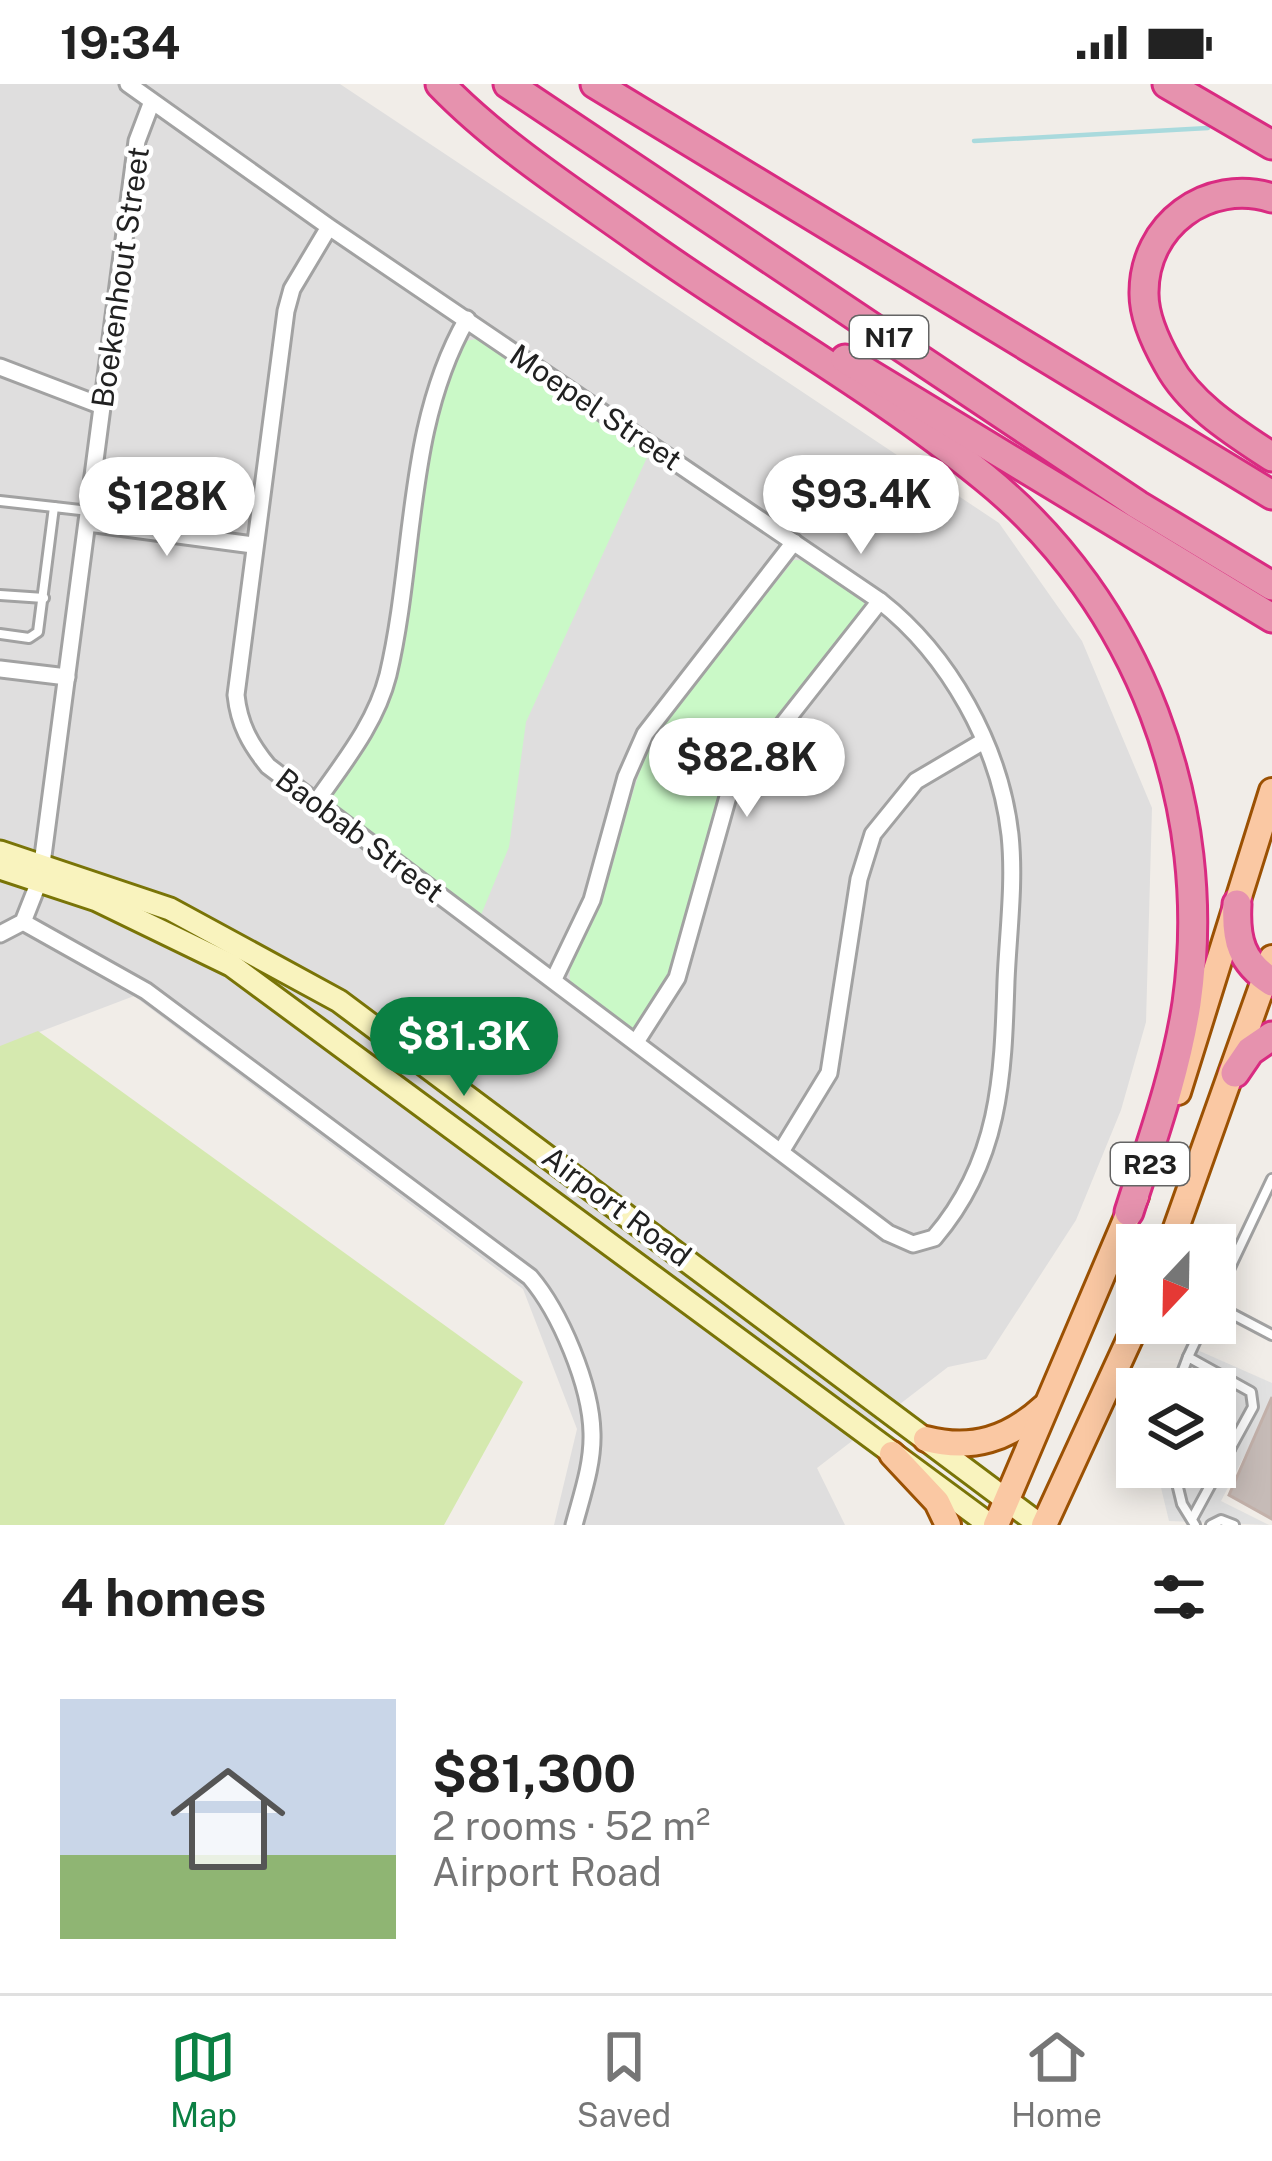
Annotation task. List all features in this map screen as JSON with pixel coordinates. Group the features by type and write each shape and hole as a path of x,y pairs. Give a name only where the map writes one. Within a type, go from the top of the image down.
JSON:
{"highway":[{"path":"440,84 524,154 985,477 1063,554 1118,634 1140,676 1173,770 1192,902 1187,1003 1178,1049 1129,1212"},
{"name":"N17","path":"508,84 1138,505 1272,586"},
{"name":"N17","path":"595,84 1272,495"},
{"path":"1169,84 1272,135"},
{"path":"1169,84 1272,145"},
{"path":"524,154 704,273 1272,618"},
{"path":"1272,198 1225,194 1193,206 1159,237 1144,290 1152,330 1176,378 1220,422 1272,457"},
{"path":"1238,904 1238,944 1270,973"},
{"path":"1235,1073 1250,1051 1272,1036"}],"main road":[{"name":"R23","path":"993,1525 1186,1072 1272,790"},
{"path":"0,852 41,872"},
{"path":"0,868 41,872"},
{"name":"Airport Road","path":"41,872 170,909 339,1001 1042,1525"},
{"name":"Airport Road","path":"41,872 167,931 247,976 993,1525"},
{"name":"R23","path":"1178,1224 1270,973"},
{"path":"1042,1525 1127,1344"},
{"path":"926,1439 950,1445 990,1441 1046,1404"},
{"path":"892,1454 937,1502 948,1525"}],"street":[{"name":"Moepel Street","path":"128,84 329,227 880,601 930,645 982,742 1007,815 1011,855 997,1119 977,1174 943,1227 924,1244 901,1240"},
{"name":"Boekenhout Street","path":"23,922 41,872 136,141 151,104"},
{"name":"Baobab Street","path":"329,227 292,289 286,311 253,545 238,716 268,766 901,1240"},
{"path":"316,802 369,722 388,675 431,398 467,320"},
{"path":"0,367 102,406"},
{"path":"89,517 253,545"},
{"path":"554,979 592,900 626,777 645,734 794,542"},
{"path":"636,1042 677,978 729,793 880,601"},
{"path":"0,669 67,677"},
{"path":"782,1150 829,1073 859,879 873,834 916,781 982,742"},
{"path":"0,934 23,922 146,991 530,1277 560,1318 590,1416 590,1462 580,1524"}],"lane":[{"path":"0,501 89,517"},
{"path":"0,634 34,636 44,598 54,508"},
{"path":"0,595 44,598"},
{"path":"1236,1257 1272,1179"},
{"path":"1236,1314 1272,1335"},
{"path":"1184,1368 1194,1344"},
{"path":"1188,1357 1207,1368"},
{"path":"1236,1384 1251,1393 1252,1407 1236,1438"},
{"path":"1181,1488 1194,1522"},
{"path":"1194,1522 1211,1488"},
{"path":"1211,1525 1221,1520 1234,1525"}],"shaded area":[{"path":"0,84 340,84 999,523 1082,641 1152,808 1146,1022 1121,1110 1076,1220 986,1359 948,1367 817,1468 845,1525 554,1525 577,1429 523,1289 134,996 0,1047"},
{"path":"1186,1345 1272,1383 1272,1403 1236,1472 1236,1368 1176,1368"},
{"path":"1161,1488 1228,1488 1221,1501 1269,1525 1169,1521"}],"green space":[{"path":"476,339 649,453 526,722 509,847 481,915 340,811 332,795 393,683 434,426 461,342"},
{"path":"794,560 838,576 857,593 867,611 734,775 678,964 641,1026 633,1029 571,985 573,958 604,890 640,771 661,725"},
{"path":"38,1031 523,1382 444,1525 0,1525 0,1046"}],"building":[{"path":"1272,1397 1272,1519 1229,1495"}],"waterway":[{"path":"974,141 1208,128"}]}
